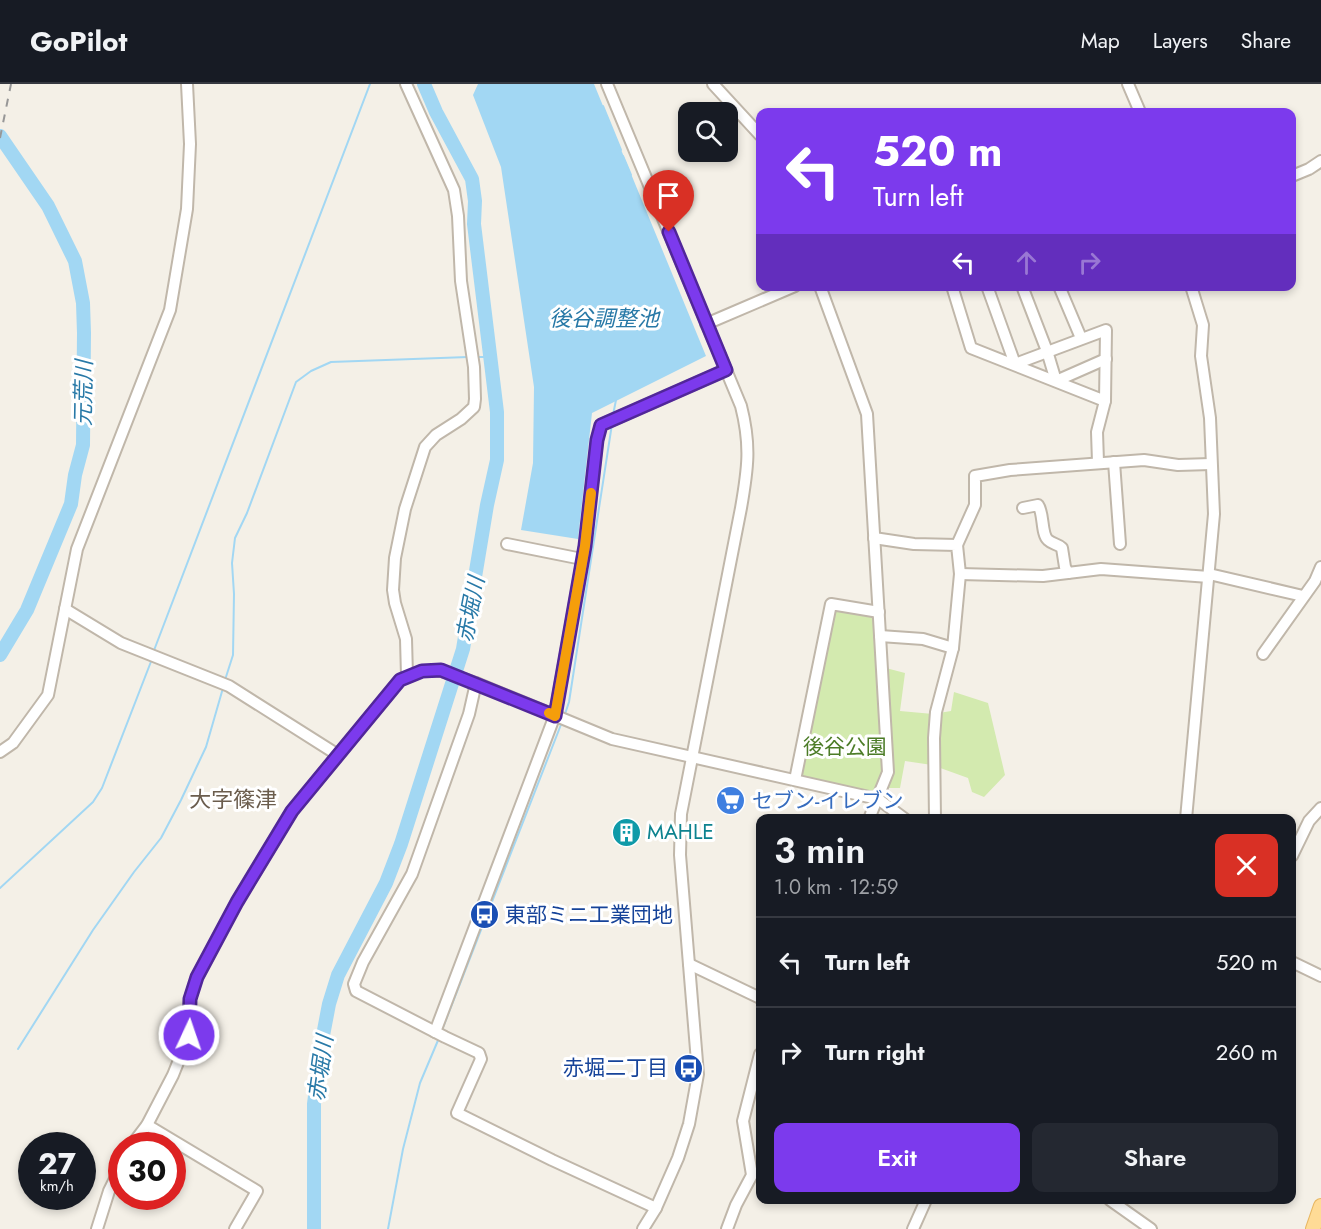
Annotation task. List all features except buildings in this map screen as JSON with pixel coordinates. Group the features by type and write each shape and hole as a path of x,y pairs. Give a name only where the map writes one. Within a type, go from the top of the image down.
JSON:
{"main road":[{"path":"1313,1229 1321,1206"}],"street":[{"path":"0,752 13,743 48,695 77,549 170,310 187,209 189,144 187,84"},
{"path":"406,84 454,190 458,216 461,280 474,367 476,399 474,407 461,419 436,435 425,447 405,509 395,558 393,590 406,639 407,676"},
{"path":"607,84 726,370 743,416 748,458 741,508 691,756 679,831 698,1074 689,1124 678,1158 656,1208 643,1229"},
{"path":"713,84 756,131"},
{"path":"1128,84 1138,108"},
{"path":"1296,174 1321,161"},
{"path":"706,324 783,291"},
{"path":"822,291 867,414 888,772 871,814"},
{"path":"954,291 971,348 1106,400"},
{"path":"989,291 1015,364"},
{"path":"1024,291 1056,381"},
{"path":"1061,291 1081,338"},
{"path":"1185,814 1214,514 1210,464 1210,418 1201,356 1203,325 1193,291"},
{"path":"1015,364 1106,330 1106,400 1097,432 1098,462"},
{"path":"1056,381 1106,359"},
{"path":"435,1032 555,716 582,559 597,440 601,425 726,370"},
{"path":"935,814 936,712 954,648 960,574 957,545 975,505 975,476 1010,470 1098,462 1144,460 1178,465 1210,464"},
{"path":"1114,462 1120,544"},
{"path":"1023,508 1038,504 1041,508 1045,536 1062,548 1068,573"},
{"path":"874,538 914,544 957,545"},
{"path":"507,544 582,559"},
{"path":"1263,654 1303,596 1318,582 1321,567"},
{"path":"960,574 1043,576 1101,569 1209,576 1303,596"},
{"path":"795,780 831,604 879,612"},
{"path":"65,609 121,643 229,686 338,755"},
{"path":"880,636 923,639 954,648"},
{"path":"142,1132 173,1075 189,1035 190,999 201,967 237,902 292,811 400,680 407,676 422,671 441,670 612,739 878,799 898,814"},
{"path":"476,683 469,714 412,874 363,962 354,984 356,991 479,1053 481,1059 457,1113 656,1208"},
{"path":"1296,848 1309,821 1321,808"},
{"path":"689,964 756,996"},
{"path":"1296,964 1321,976"},
{"path":"727,1229 752,1174 743,1121 756,1070"},
{"path":"147,1125 257,1191 235,1229"},
{"path":"97,1229 108,1195"},
{"path":"913,1229 924,1204"},
{"path":"1114,1204 1134,1225 1151,1229"}],"green space":[{"name":"後谷公園","path":"831,604 879,612 882,667 905,673 900,711 933,714 951,711 954,692 988,703 1005,775 984,797 972,792 968,778 932,765 905,761 900,788 882,788 878,799 795,780"}],"water":[{"name":"後谷調整池","path":"478,84 594,84 706,356 592,413 578,539 521,530 533,463 534,387 501,167 473,95"}],"waterway":[{"path":"153,653 370,84"},
{"name":"赤堀川","path":"314,1229 314,1104 329,1004 338,975 386,883 401,844 463,649 487,505 497,460 497,412 474,224 475,201 472,179 436,112 424,84"},
{"path":"603,106 621,150"},
{"name":"元荒川","path":"0,136 48,206 75,261 83,303 84,333 83,445 75,475 71,504 27,610 0,655"},
{"path":"623,156 631,175"},
{"path":"225,680 233,655 232,563 235,538 247,513 296,382 311,371 331,362 468,357"},
{"path":"477,357 491,357"},
{"path":"613,415 616,400"},
{"path":"565,714 569,702 612,424"},
{"path":"0,888 93,802 102,788 152,659"},
{"path":"18,1049 93,930 161,838 206,747 223,688"},
{"path":"442,1030 562,722"},
{"path":"388,1229 403,1149 420,1083 439,1038"}],"railway":[{"path":"0,138 11,84"}],"slow traffic":[{"path":"549,713 555,716 585,546 591,493"}],"place":[{"name":"セブン-イレブン","path":"731,801"},
{"name":"MAHLE","path":"626,832"},
{"name":"東部ミニ工業団地","path":"484,915"},
{"name":"赤堀二丁目","path":"689,1068"}],"district":[{"name":"大字篠津","path":"233,799"}],"route":[{"path":"189,1035 190,999 197,977 237,902 292,811 400,680 422,671 441,670 555,716 585,546 597,440 601,425 726,370 669,232"}]}
